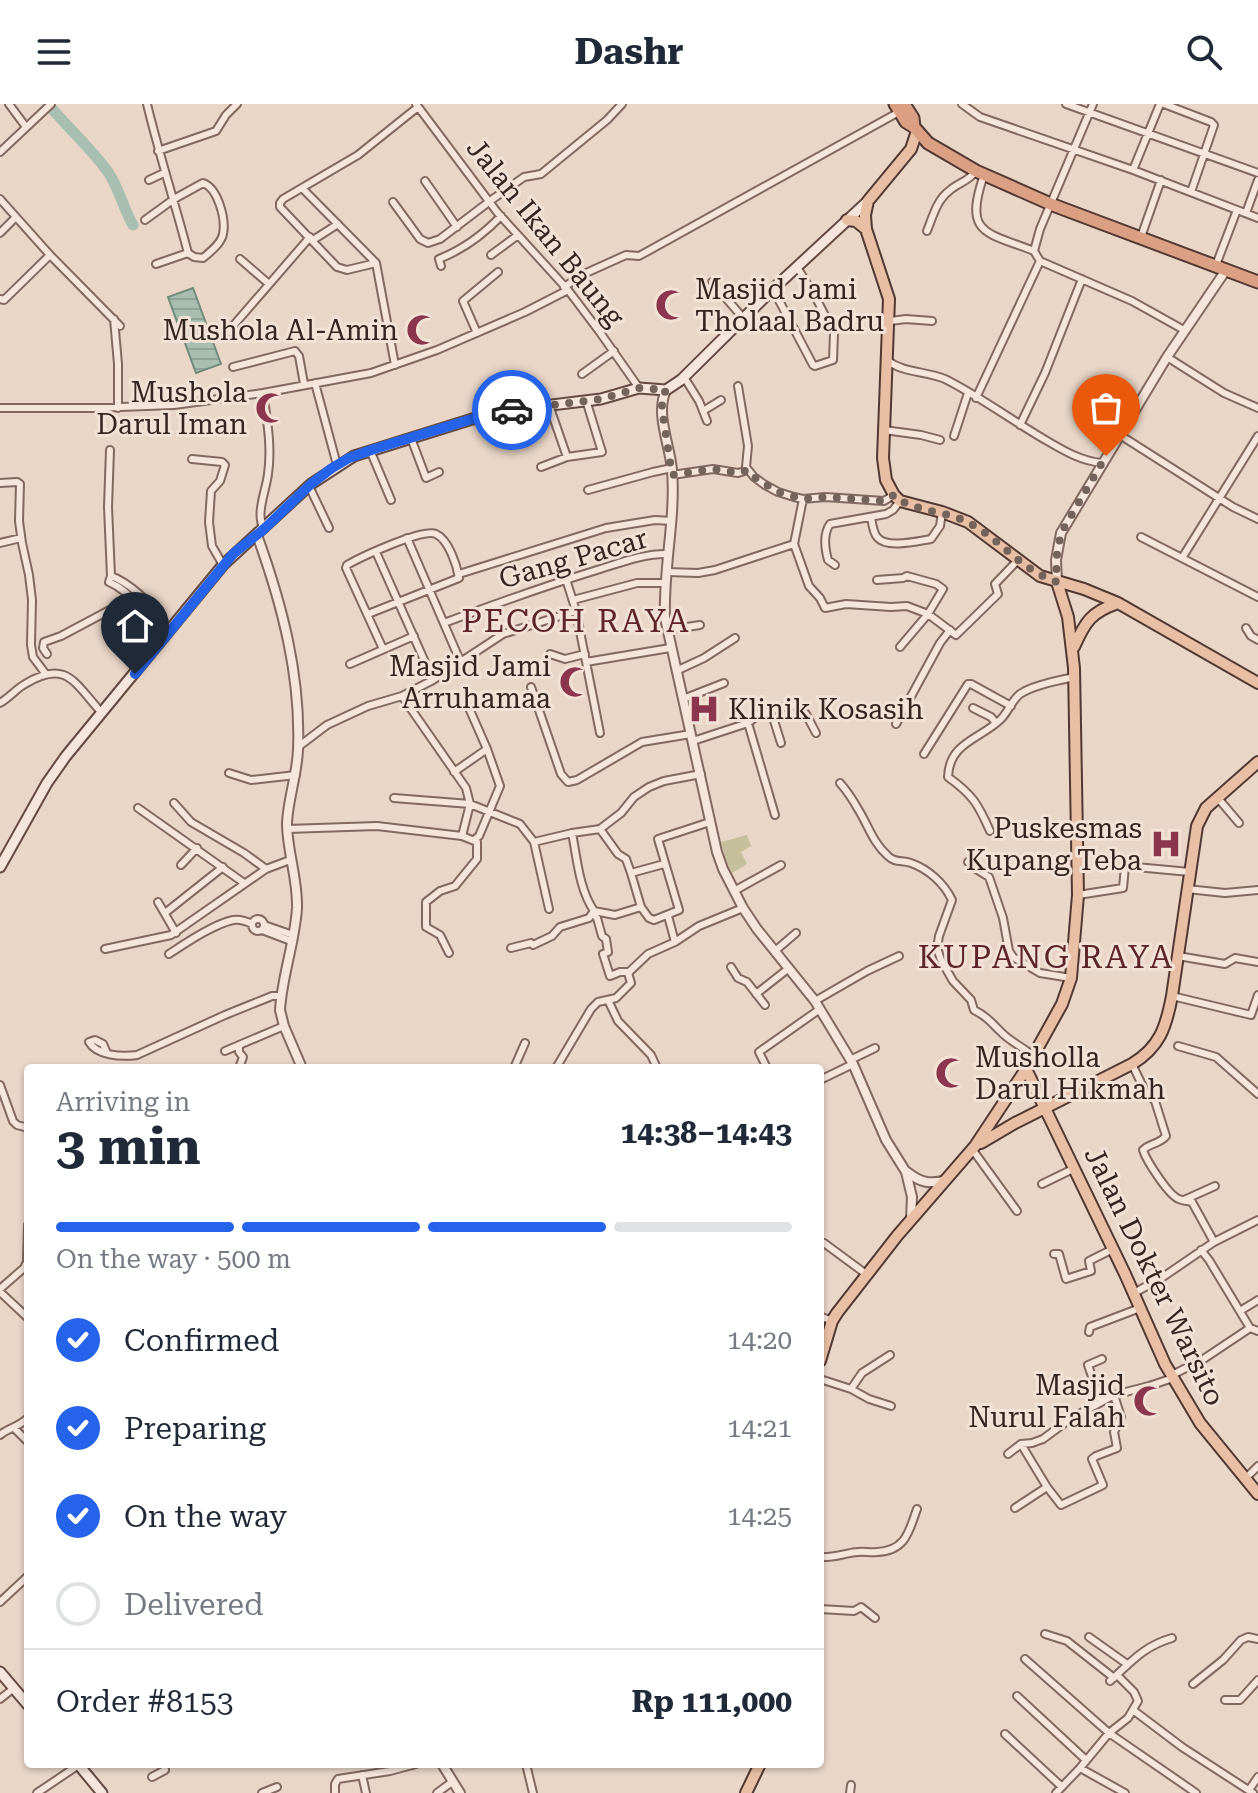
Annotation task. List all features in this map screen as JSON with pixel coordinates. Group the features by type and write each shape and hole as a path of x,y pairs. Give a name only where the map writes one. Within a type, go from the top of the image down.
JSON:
{"highway":[{"path":"902,106 906,122 928,143 980,173 1258,282"}],"main road":[{"path":"0,867 56,770 102,713 233,554 309,486 349,458 482,416 601,399 639,388 666,390 684,377 868,201 911,149 915,129"},
{"path":"911,149 928,143"},
{"path":"868,201 866,229 888,295 890,321 884,473 897,498 968,522 1040,576 1118,603 1258,683"},
{"path":"847,220 856,221 866,229"},
{"path":"824,1348 832,1321 866,1274 974,1148 1026,1069 1062,1004 1071,978 1078,895 1075,677 1068,617 1057,582"},
{"path":"1073,649 1089,619 1096,612 1118,603"},
{"path":"974,1148 1015,1123 1144,1057 1159,1040 1172,996 1197,826 1206,808 1257,764"},
{"name":"Jalan Dokter Warsito","path":"1026,1069 1165,1364 1200,1423 1258,1494"},
{"path":"997,1113 1005,1123 1015,1123"},
{"path":"0,1672 24,1700"},
{"path":"82,1768 102,1793"},
{"path":"746,1793 758,1768"}],"street":[{"path":"9,104 26,127"},
{"path":"145,220 174,199 203,183 211,187 219,204 224,230 222,239 203,258 188,253 174,199 164,173 147,104"},
{"path":"158,151 214,132 237,104"},
{"path":"393,202 416,236 425,242 440,239 524,177 541,174 622,104"},
{"path":"962,104 980,117 1161,180 1258,218"},
{"path":"1066,104 1258,173"},
{"path":"1034,251 1050,203 1093,104"},
{"path":"1133,170 1162,104 1213,123 1191,192"},
{"path":"0,152 50,105"},
{"path":"376,263 347,270 337,267 279,205 283,199 358,155 417,105"},
{"name":"Jalan Ikan Baung","path":"417,105 501,216 566,289 639,388"},
{"path":"0,408 174,405 263,393 371,373 395,365 525,312 566,289 586,273 626,255 639,256 902,106"},
{"path":"149,180 164,173"},
{"path":"927,231 938,202 948,191 980,173"},
{"path":"980,173 975,209 980,226 989,233 1034,251 1040,261 1132,301 1184,330"},
{"path":"1141,237 1161,180"},
{"path":"1246,213 1258,180"},
{"path":"425,181 457,227"},
{"path":"303,189 376,263 395,365"},
{"path":"0,199 120,326"},
{"path":"1057,582 1056,560 1061,533 1221,268 1237,210"},
{"path":"441,266 439,259 467,245 501,216"},
{"path":"0,233 16,217"},
{"path":"227,333 311,239 338,224"},
{"path":"491,255 518,235"},
{"path":"156,264 188,253"},
{"path":"0,299 4,300 50,255"},
{"path":"240,259 269,284"},
{"path":"976,398 1040,261"},
{"path":"773,289 815,366 833,360 834,333 797,267"},
{"path":"477,333 463,301 498,272"},
{"path":"1020,425 1045,373 1082,279"},
{"path":"712,282 744,319"},
{"path":"814,295 823,288"},
{"path":"114,319 118,408"},
{"path":"890,321 932,321"},
{"path":"233,367 295,351 299,356 304,384"},
{"path":"582,374 614,351"},
{"path":"1167,357 1224,393 1258,408"},
{"path":"888,361 898,367 945,379 1076,456 1102,463"},
{"path":"684,377 707,421"},
{"path":"525,379 535,407"},
{"path":"315,383 337,465"},
{"path":"738,386 748,446 746,465 750,474"},
{"path":"666,390 662,409 672,472 672,521 665,583 665,618 717,852 743,908 818,1005 852,1062 886,1140 906,1172 912,1197 911,1219"},
{"path":"263,393 270,454 260,518 261,532 287,633 298,747 287,829 297,905 280,1010 300,1064"},
{"path":"954,436 968,393"},
{"path":"541,467 567,457 602,452 586,400"},
{"path":"703,411 721,400"},
{"path":"549,405 567,457"},
{"path":"884,430 940,440"},
{"path":"1120,435 1220,499 1258,519"},
{"path":"1182,558 1258,436"},
{"path":"411,438 426,478 439,472"},
{"path":"110,450 109,582 135,596 152,618 171,630"},
{"path":"370,450 391,500"},
{"path":"192,459 222,462 225,465 220,481 211,491 209,513 210,542 223,565"},
{"path":"588,490 653,472 713,469 750,474 778,492 803,499 825,497 884,501 897,498"},
{"path":"0,483 20,484 19,521 32,600 31,649 45,673"},
{"path":"309,486 329,528"},
{"path":"835,565 829,561 825,548 828,526 886,514 893,510 897,498"},
{"path":"803,499 794,544 809,586 824,607 846,604 903,606 928,614 953,633"},
{"path":"871,517 877,537 885,543 894,543 931,539 940,526 942,512"},
{"path":"459,574 617,526 655,520 672,521"},
{"path":"368,614 460,577 442,538 433,533 407,538 347,564 346,567 383,649"},
{"path":"1141,537 1258,597"},
{"path":"0,543 21,538"},
{"path":"407,538 461,663"},
{"path":"667,572 698,573 730,566 794,544"},
{"path":"376,552 433,680"},
{"name":"Gang Pacar","path":"444,623 566,579 645,556 669,554"},
{"path":"896,724 940,643 998,594 995,584 1018,560"},
{"path":"877,580 907,576 943,589 928,614 900,647"},
{"path":"566,579 576,611 600,733"},
{"path":"573,600 637,583 665,583"},
{"path":"47,654 43,648 44,642 135,596"},
{"path":"298,747 327,725 368,706 402,696 433,680 503,634 576,611"},
{"path":"667,630 700,625"},
{"path":"1246,628 1258,640"},
{"path":"350,664 414,636"},
{"path":"676,671 735,638"},
{"path":"550,654 565,659 585,658 670,648"},
{"path":"0,703 45,673 60,673 102,713"},
{"path":"990,831 969,792 948,777 951,763 963,745 996,723 1022,692 1075,677"},
{"path":"683,699 724,683"},
{"path":"924,754 968,684 1011,706"},
{"path":"531,687 561,774 567,782 577,780 642,742 692,737 748,723 758,715 792,706 800,707 816,733"},
{"path":"402,696 466,788 470,804 462,836"},
{"path":"469,708 500,786 479,836 474,840"},
{"path":"973,708 996,723"},
{"path":"771,711 781,743"},
{"path":"748,723 775,815"},
{"path":"454,772 487,749"},
{"path":"229,773 251,780 296,775"},
{"path":"534,842 606,827 634,797 649,787 701,774"},
{"path":"840,783 880,848 890,858 895,862 914,864 941,882 952,900 939,936 937,948 941,960 957,987 971,1000 974,1010 986,1016 1001,1033 1033,1056"},
{"path":"1217,797 1239,823"},
{"path":"394,798 470,804 520,824 534,842 549,909"},
{"path":"174,803 191,822 266,869"},
{"path":"138,808 244,883"},
{"path":"600,829 618,854 625,856 641,907 652,920 680,909 658,838 710,822"},
{"path":"287,829 377,826 474,840 478,844 478,857 468,872 453,888 440,891 426,902 426,927 440,935 449,953"},
{"path":"572,833 589,903 606,939 608,952 603,954 610,976 628,972 648,954 675,942 699,926 743,908"},
{"path":"181,865 197,848"},
{"path":"105,949 176,933 244,883 266,869 290,860"},
{"path":"968,862 989,877 1013,957 1040,973 1071,978"},
{"path":"631,873 664,864"},
{"path":"734,891 781,865"},
{"path":"1078,895 1123,888 1125,866 1190,872"},
{"path":"165,913 223,867"},
{"path":"1187,889 1225,893 1258,890"},
{"path":"158,902 176,933"},
{"path":"594,913 615,915 641,907"},
{"path":"511,948 533,945 552,936 560,927 589,918 594,913"},
{"path":"668,916 675,942"},
{"path":"169,954 231,921 244,920 252,924 255,930 263,928 292,938"},
{"path":"775,951 796,933"},
{"path":"765,1064 759,1052 867,971 899,956"},
{"path":"1178,956 1225,964 1235,958 1258,962"},
{"path":"731,967 765,1005"},
{"path":"756,994 789,968"},
{"path":"558,1064 591,1009 598,1002 616,998 631,983 628,972"},
{"path":"1172,996 1251,1015 1258,995"},
{"path":"107,1053 137,1055 225,1015 272,996 282,996"},
{"path":"608,1000 618,1021 651,1055 655,1064"},
{"path":"225,1051 284,1026"},
{"path":"516,1064 525,1043"},
{"path":"239,1045 243,1057 240,1064"},
{"path":"1178,1046 1216,1057 1258,1094"},
{"path":"824,1078 875,1048"},
{"path":"1132,1064 1145,1091 1155,1101 1166,1136 1149,1145 1143,1150 1144,1154 1174,1196 1192,1202 1214,1242"},
{"path":"0,1085 8,1111 17,1125 24,1127"},
{"path":"974,1148 1017,1211"},
{"path":"1042,1184 1075,1168"},
{"path":"906,1172 927,1183 946,1180"},
{"path":"1184,1200 1215,1186"},
{"path":"1134,1294 1214,1242 1258,1220"},
{"path":"824,1243 866,1274"},
{"path":"1054,1254 1059,1254 1066,1279 1091,1271 1089,1261 1113,1249"},
{"path":"1201,1250 1250,1328 1258,1331"},
{"path":"24,1268 0,1290 24,1314"},
{"path":"1240,1311 1258,1300"},
{"path":"1089,1332 1090,1327 1140,1308"},
{"path":"824,1318 832,1321"},
{"path":"1008,1454 1021,1444 1043,1439 1070,1419 1114,1395 1173,1376 1250,1328"},
{"path":"851,1389 862,1373 890,1355"},
{"path":"1101,1402 1088,1365 1102,1359"},
{"path":"824,1380 891,1406"},
{"path":"1021,1444 1061,1505 1103,1485 1092,1459 1117,1448 1114,1432 1121,1417 1114,1395"},
{"path":"0,1435 24,1421"},
{"path":"15,1429 24,1438"},
{"path":"1245,1479 1258,1466"},
{"path":"1015,1508 1047,1487"},
{"path":"824,1557 892,1550 905,1541 917,1509"},
{"path":"0,1602 24,1581"},
{"path":"824,1609 854,1611 861,1607 875,1618"},
{"path":"1005,1734 1059,1790 1109,1733 1128,1718 1138,1701 1138,1697 1067,1641 1045,1634"},
{"path":"1089,1637 1127,1664"},
{"path":"1193,1684 1241,1640 1248,1637 1258,1639"},
{"path":"1114,1678 1150,1646 1172,1638"},
{"path":"1025,1659 1109,1733 1196,1793"},
{"path":"1225,1700 1240,1700 1258,1680"},
{"path":"0,1699 14,1688"},
{"path":"1017,1696 1086,1760"},
{"path":"1133,1710 1182,1747 1251,1792 1258,1777"},
{"path":"37,1793 73,1768"},
{"path":"152,1777 164,1768"},
{"path":"335,1793 338,1779 401,1768"},
{"path":"444,1768 460,1793"},
{"path":"527,1768 533,1793"},
{"path":"1080,1768 1125,1793"},
{"path":"362,1775 366,1793"},
{"path":"437,1793 452,1782"},
{"path":"850,1793 851,1785"},
{"path":"262,1793 277,1787"}],"green space":[{"path":"747,835 751,846 741,852 747,864 732,873 721,842"}],"shaded area":[{"path":"193,288 221,364 196,373 168,297"}],"waterway":[{"path":"48,104 108,172 133,225"}],"way so far":[{"path":"512,410 601,399 639,388 666,390 662,409 672,475 713,469 738,473 748,470 778,492 803,499 825,497 884,501 894,495 903,503 968,522 1040,576 1057,582 1056,560 1061,533 1106,456"}],"place":[{"name":"Masjid Jami Tholaal Badru","path":"671,305"},
{"name":"Mushola Al-Amin","path":"422,330"},
{"name":"Mushola Darul Iman","path":"271,408"},
{"name":"Masjid Jami Arruhamaa","path":"575,682"},
{"name":"Klinik Kosasih","path":"704,709"},
{"name":"Puskesmas Kupang Teba","path":"1166,844"},
{"name":"Musholla Darul Hikmah","path":"951,1073"},
{"name":"Masjid Nurul Falah","path":"1149,1401"}],"district":[{"name":"PECOH RAYA","path":"576,621"},
{"name":"KUPANG RAYA","path":"1046,957"}],"route":[{"path":"135,674 233,554 332,468 374,449 512,410"}]}
